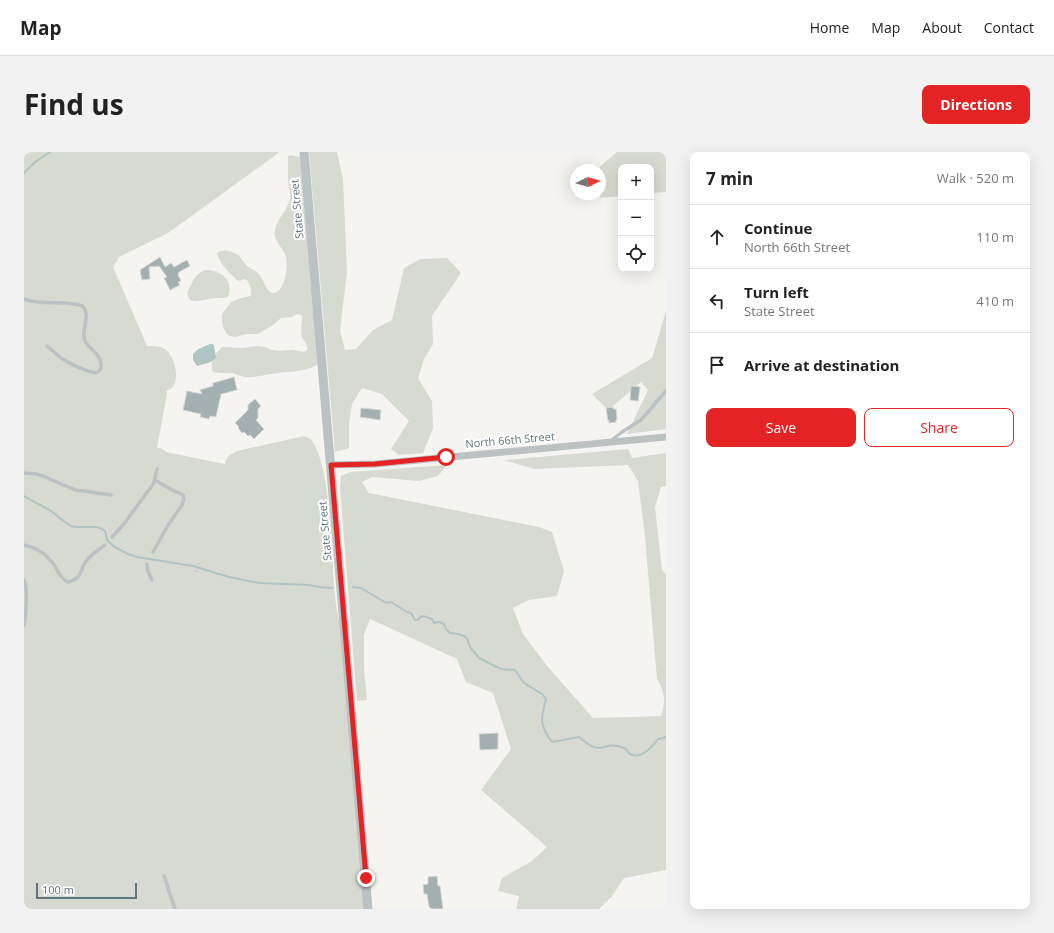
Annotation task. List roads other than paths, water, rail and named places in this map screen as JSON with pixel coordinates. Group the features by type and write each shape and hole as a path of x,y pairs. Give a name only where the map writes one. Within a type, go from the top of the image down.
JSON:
{"street":[{"name":"State Street","path":"304,152 368,909"},
{"name":"North 66th Street","path":"331,465 375,464 666,437"}],"lane":[{"path":"24,299 31,301 71,304 82,307 86,315 84,339 99,357 100,369 96,372 86,370 64,360 48,346"},
{"path":"610,442 622,432 641,420 666,391"},
{"path":"112,537 123,525 155,480 157,469"},
{"path":"24,472 43,476 76,490 111,495"},
{"path":"153,552 167,527 182,505 184,499 182,494 155,480"},
{"path":"24,545 38,550 48,558 54,564 63,579 68,582 80,576 87,560 105,545"},
{"path":"147,564 148,572 152,580"},
{"path":"24,580 26,601 24,625"},
{"path":"164,876 175,909"}],"waterway":[{"path":"24,173 34,163 50,152"},
{"path":"24,496 51,511 71,526 97,527 102,529 105,531 107,540 113,546 137,557 193,566 229,577 260,583 309,585 332,588"},
{"path":"353,587 361,588 386,603 391,602 411,613 415,620 418,620 423,616 432,619 434,623 439,622 444,624 450,633 459,634 466,637 470,647 479,658 501,669 515,670 524,683 542,694 546,699 542,721 545,731 552,742 579,737 595,748 612,745 626,749 630,754 638,755 646,752 658,739 666,737"}]}
